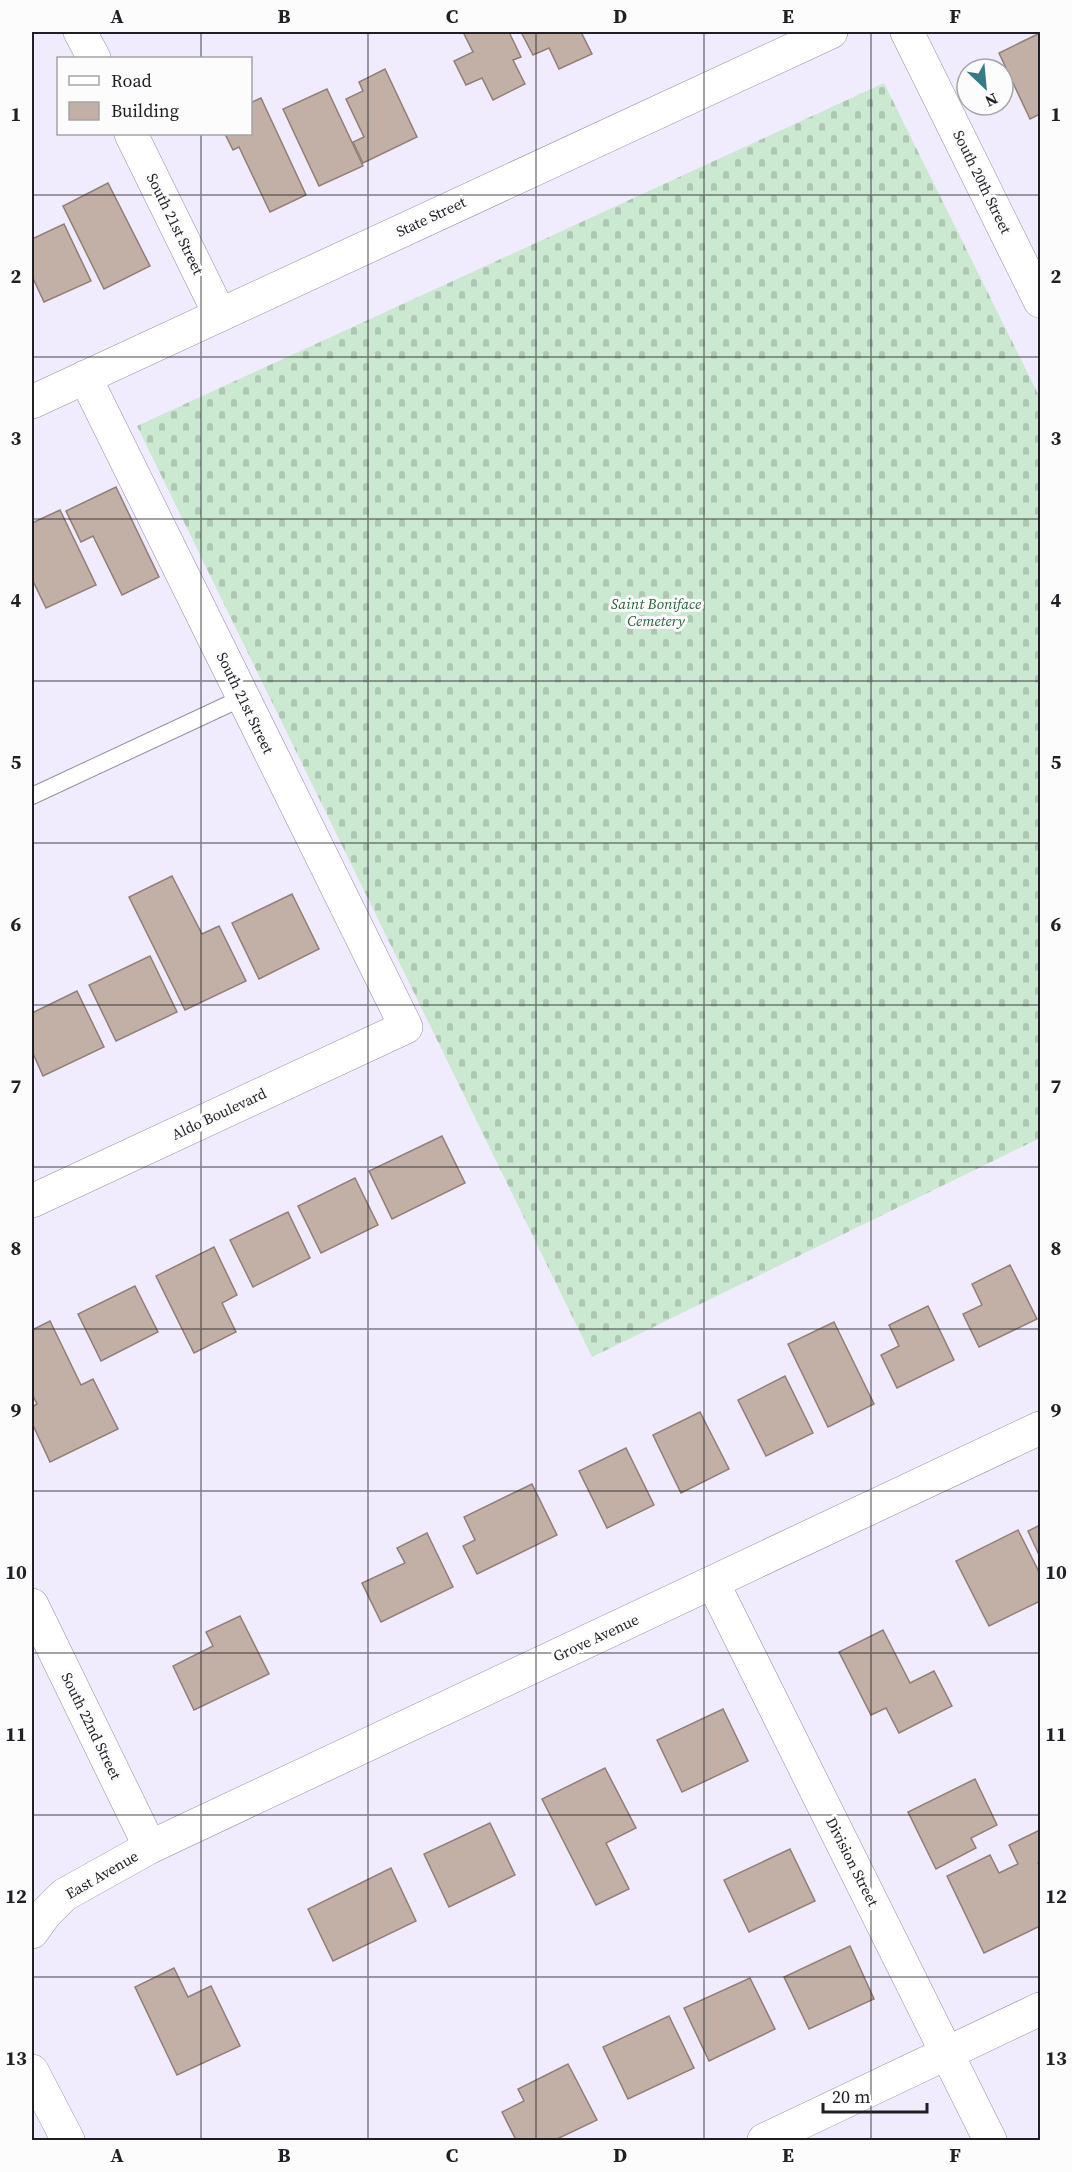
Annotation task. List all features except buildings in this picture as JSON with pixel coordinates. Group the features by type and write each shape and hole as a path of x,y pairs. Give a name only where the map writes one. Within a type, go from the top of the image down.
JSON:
{"street":[{"path":"80,32 92,57"},
{"name":"State Street","path":"32,402 831,32"},
{"name":"South 20th Street","path":"908,32 1041,301"},
{"name":"South 21st Street","path":"130,135 220,315"},
{"name":"South 21st Street","path":"85,377 406,1027"},
{"name":"Aldo Boulevard","path":"32,1201 406,1027"},
{"name":"Grove Avenue","path":"150,1847 1041,1428"},
{"name":"Division Street","path":"713,1583 990,2140"},
{"name":"South 22nd Street","path":"32,1605 150,1847"},
{"name":"East Avenue","path":"32,1932 45,1914 64,1896 150,1847"},
{"path":"764,2140 1041,2009"},
{"path":"32,2071 66,2139"}],"lane":[{"path":"32,796 242,698"}],"green space":[{"name":"Saint Boniface Cemetery","path":"884,83 1040,398 1040,1138 592,1357 137,426"}]}
